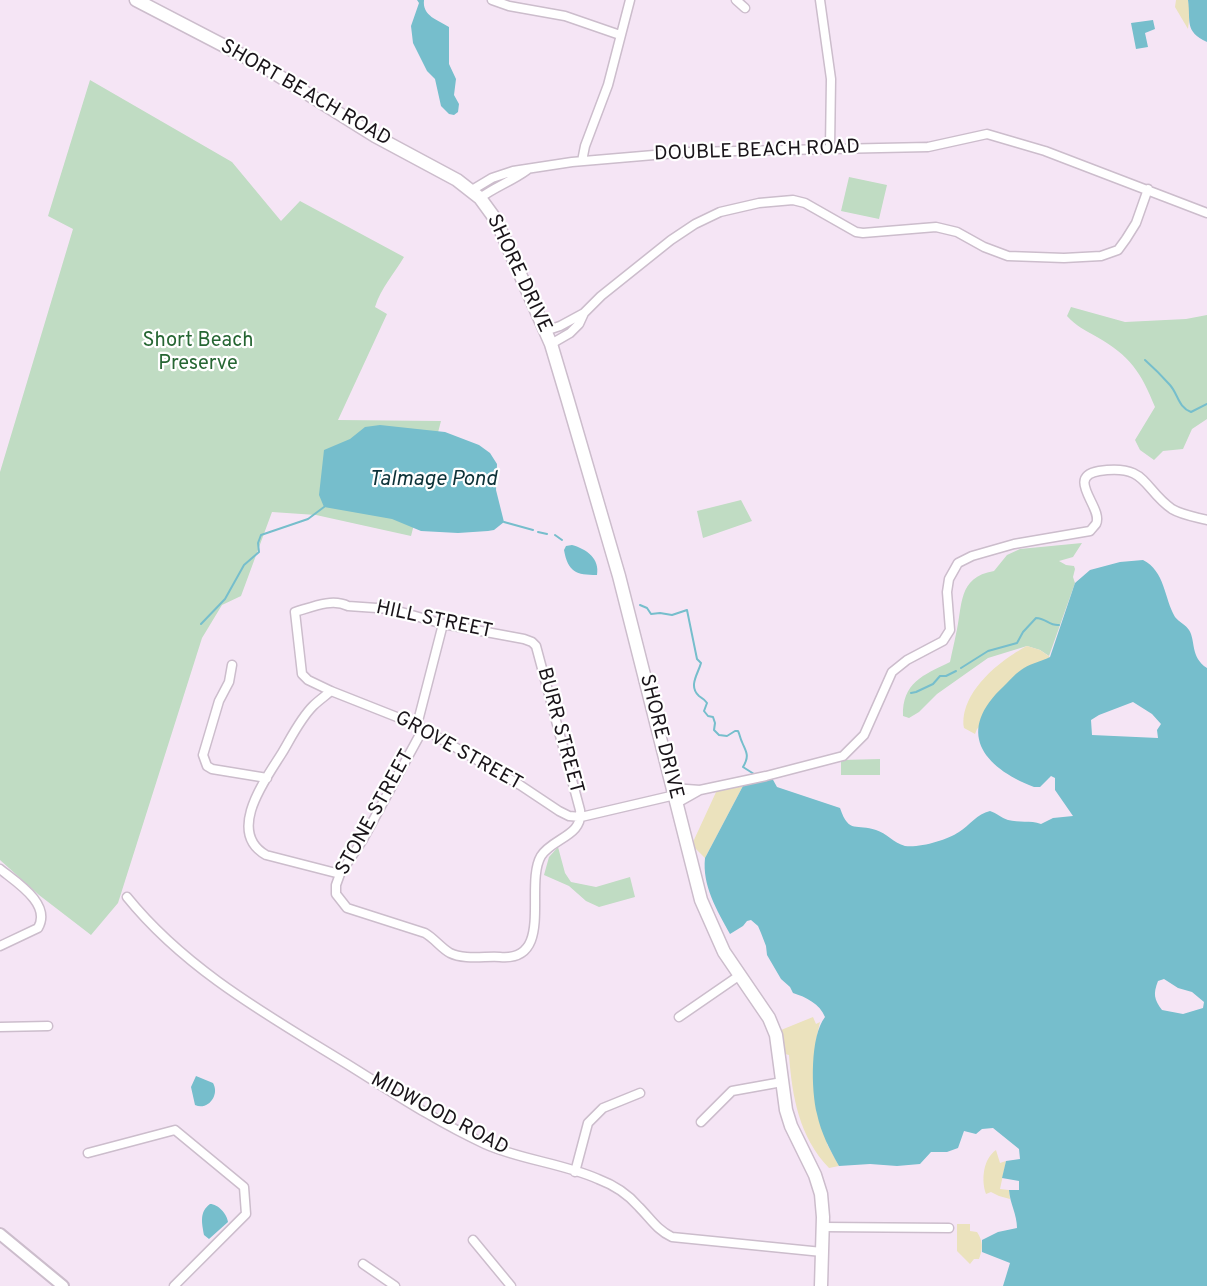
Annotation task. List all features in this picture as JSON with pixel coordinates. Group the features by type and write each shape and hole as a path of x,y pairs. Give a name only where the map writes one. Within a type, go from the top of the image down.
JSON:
{"main road":[{"name":"SHORT BEACH ROAD","path":"136,0 263,66 343,117 443,172 476,194"},
{"name":"SHORE DRIVE","path":"476,194 496,220 550,344 619,575 705,911 720,945 775,1031 789,1120 818,1183 823,1227 821,1286"}],"street":[{"path":"492,0 509,6 565,15 620,35"},
{"path":"582,161 585,146 608,84 630,0"},
{"path":"736,0 745,8"},
{"path":"820,0 831,79 830,148"},
{"name":"DOUBLE BEACH ROAD","path":"476,194 516,178 528,170 547,165 689,152 928,147 987,134 1045,151 1148,189"},
{"path":"545,331 584,314 620,280 670,240 695,224 720,212 750,204 782,200 805,203 849,229 862,233 936,226 949,229 984,247 1008,256 1089,258 1109,255 1118,250 1136,223 1148,189 1207,213"},
{"path":"550,344 570,333 579,324 584,314"},
{"path":"581,817 766,776 843,756 864,735 892,672 906,660 943,641 947,636 951,621 947,592 949,579 958,563 972,556 1014,544 1090,531 1096,525 1096,509 1084,487 1086,479 1092,474 1111,471 1134,473 1148,483 1170,507 1207,520"},
{"name":"HILL STREET","path":"296,612 320,604 341,603 348,606 391,609 443,624 524,639 536,646"},
{"name":"GROVE STREET","path":"296,612 302,674 308,680 420,727 534,794 559,812 581,817"},
{"name":"STONE STREET","path":"443,624 420,727 362,841 340,874 336,894 347,908 425,933 449,952 506,958 519,956 527,950 531,938 535,919 537,869 540,858 547,848 576,828 581,817"},
{"name":"BURR STREET","path":"536,646 581,817"},
{"path":"232,665 229,682 219,701 208,734 203,755 204,761 212,769 267,778"},
{"path":"331,691 304,717 267,778 252,806 249,818 251,842 256,849 278,859 340,874"},
{"path":"675,795 700,790"},
{"path":"0,869 27,892 39,906 42,914 38,928 0,946"},
{"name":"MIDWOOD ROAD","path":"127,897 160,932 214,979 283,1026 485,1144 513,1155 598,1178 617,1188 639,1206 663,1233 672,1237 822,1252"},
{"path":"680,1017 740,975"},
{"path":"0,1027 48,1026"},
{"path":"701,1122 732,1091 782,1082"},
{"path":"575,1172 588,1123 603,1108 640,1093"},
{"path":"88,1153 175,1130 244,1187 246,1214 174,1286"},
{"path":"823,1227 949,1228"},
{"path":"0,1234 58,1284"},
{"path":"473,1240 511,1286"},
{"path":"363,1264 395,1286"}],"green space":[{"name":"Short Beach Preserve","path":"90,80 232,162 281,221 300,201 404,257 384,287 375,307 387,314 338,420 441,421 411,536 316,515 272,512 241,596 222,605 202,638 118,903 91,935 39,895 0,860 0,472 73,229 48,216"},
{"path":"849,177 887,185 879,219 841,211"},
{"path":"1071,307 1125,322 1186,319 1207,315 1207,419 1192,429 1183,449 1163,451 1154,460 1140,450 1135,440 1155,407 1145,384 1133,366 1118,351 1067,316"},
{"path":"741,500 752,521 703,538 697,511"},
{"path":"1082,543 1073,557 1059,561 1074,566 1075,583 1049,656 1027,646 988,658 937,694 919,712 909,718 903,716 906,695 910,688 923,676 950,662 961,603 973,579 994,571 1007,555 1020,549"},
{"path":"880,759 880,775 841,775 841,760"},
{"path":"558,847 565,873 571,882 596,887 630,877 635,897 599,907 586,901 569,886 544,875 549,857"}],"sand":[{"path":"1176,0 1188,0 1190,12 1188,29 1175,7"},
{"path":"1027,646 1040,650 1050,657 977,729 975,734 964,728 964,715 975,690 994,669"},
{"path":"744,784 705,858 694,847 693,842 717,790"},
{"path":"813,1017 816,1024 820,1022 816,1040 827,1144 839,1166 829,1168 811,1143 799,1115 792,1086 789,1055 785,1054 781,1030"},
{"path":"996,1150 1000,1163 1006,1161 1000,1189 1009,1190 1010,1199 991,1192 986,1194 984,1170 988,1159"},
{"path":"957,1224 970,1224 970,1231 977,1232 981,1242 979,1259 974,1259 970,1264 957,1251"}],"water":[{"path":"417,0 424,0 428,14 449,27 449,64 456,79 454,95 459,104 458,112 454,115 449,114 441,106 435,79 427,71 413,43 411,26 419,3"},
{"path":"1188,0 1207,0 1207,42 1192,30"},
{"path":"1153,20 1155,29 1145,33 1148,47 1136,49 1131,23"},
{"name":"Talmage Pond","path":"380,425 445,432 479,445 490,453 497,464 496,490 504,522 494,530 488,531 458,533 421,531 392,519 324,507 319,495 324,450 350,439 365,427"},
{"path":"572,545 583,549 591,556 596,564 597,575 578,573 571,568 564,550 566,546"},
{"path":"1143,560 1156,571 1171,610 1189,630 1198,659 1207,668 1207,1286 1003,1286 1010,1263 982,1252 982,1240 998,1232 1017,1228 1009,1190 1019,1190 1019,1181 1002,1178 1006,1161 1020,1159 1019,1149 993,1128 982,1129 976,1134 964,1131 958,1148 947,1152 931,1152 920,1164 839,1166 821,1128 814,1091 814,1050 820,1026 825,1017 823,1012 808,999 793,993 781,979 767,955 758,926 751,920 730,934 708,888 705,858 744,784 772,778 777,787 840,808 850,825 876,830 905,846 926,845 948,838 990,811 1008,820 1041,824 1053,818 1073,816 1055,790 1055,778 1051,776 1040,787 1034,787 1016,779 1000,769 989,758 981,746 978,732 981,718 989,702 1004,686 1027,666 1050,657 1075,583 1090,570 1120,562","holes":["1133,702 1152,714 1161,724 1157,730 1158,738 1092,735 1091,720","1164,979 1178,988 1192,992 1204,1002 1203,1008 1183,1014 1162,1010 1155,993 1158,981"]},
{"path":"196,1076 213,1083 215,1088 212,1101 204,1106 195,1105 191,1087"},
{"path":"210,1204 222,1210 228,1222 209,1239 204,1235 202,1218"}],"waterway":[{"path":"1145,360 1170,385 1187,410 1191,412 1207,404"},
{"path":"201,624 225,599 244,565 259,552 258,543 261,535 308,519 324,507"},
{"path":"504,522 533,530"},
{"path":"538,532 547,534"},
{"path":"555,535 562,540"},
{"path":"640,605 647,608 651,614 672,615 687,610 697,659 701,663 694,688 707,703 704,711 708,716 713,717 714,730 719,735 727,736 738,731 747,754 743,767 754,774"},
{"path":"961,668 988,651 1017,643 1023,632 1036,618 1059,625"},
{"path":"911,693 933,684 940,676 956,671"}]}
